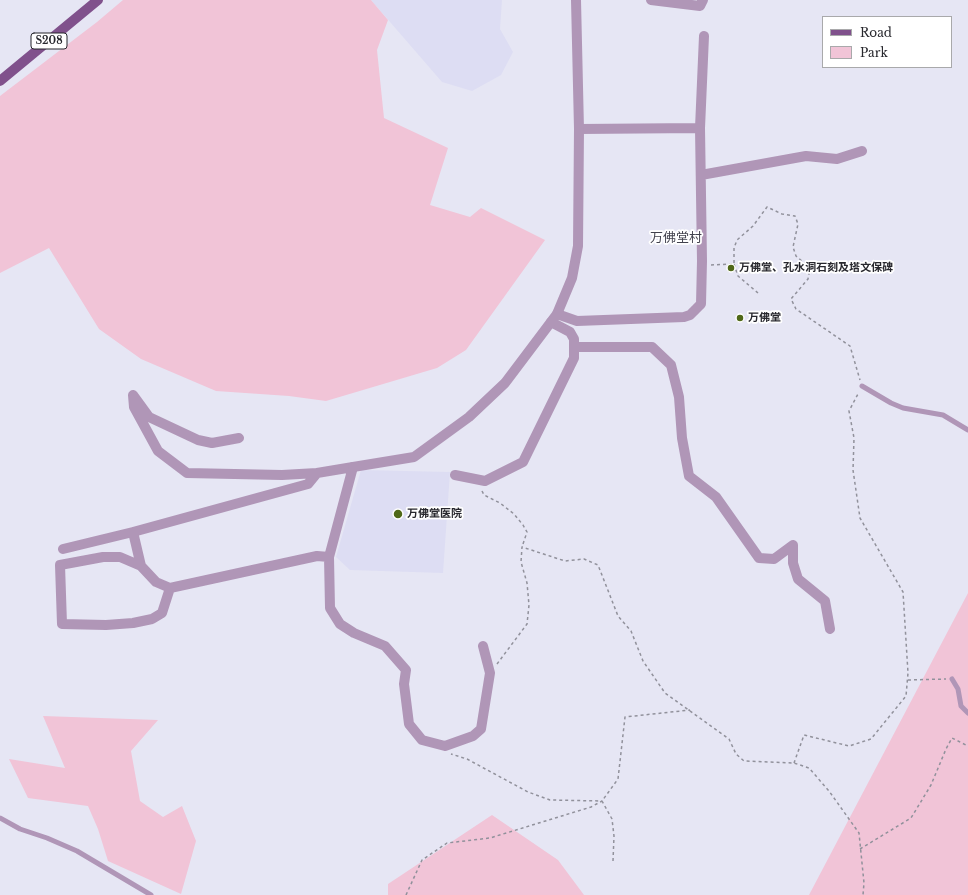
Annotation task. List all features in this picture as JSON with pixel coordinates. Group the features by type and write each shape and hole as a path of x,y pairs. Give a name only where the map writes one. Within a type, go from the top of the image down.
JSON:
{"main road":[{"name":"S208","path":"0,81 98,0"}],"street":[{"path":"239,438 212,444 198,440 149,417 133,395 134,407 158,451 187,473 282,475 317,473 414,457 469,417 505,383 554,318 572,278 578,246 579,129 576,0"},
{"path":"651,0 700,6 703,0"},
{"path":"554,318 577,321 684,317 690,315 701,304 702,265 700,128 704,36"},
{"path":"579,129 700,128"},
{"path":"701,175 806,156 837,159 862,151"},
{"path":"456,475 485,482 523,462 570,368 575,346 570,332 554,318"},
{"path":"575,346 652,347 671,365 679,397 682,438 689,476 716,497 759,558 774,559 793,545 793,563 798,579 825,601 830,629"},
{"path":"353,467 329,556 330,608 340,624 354,633 386,646 406,670 404,684 409,724 422,740 445,746 473,736 481,729 490,673 483,646"},
{"path":"63,549 133,532 308,484 317,473"},
{"path":"133,532 141,566"},
{"path":"170,588 162,613 152,619 133,623 106,625 62,624 60,565 103,556 120,557 141,566 156,582 170,588 317,556 329,556"}],"lane":[{"path":"862,386 891,403 903,408 943,415 968,430"},
{"path":"952,679 958,689 961,706 968,713"},
{"path":"0,818 20,829 47,838 77,851 151,895"}],"path":[{"path":"758,293 738,276 734,264 734,248 737,240 753,226 767,207 782,214 795,216 798,224 793,247 796,256 810,268 808,278 803,288 795,293 791,299 796,309 850,346 862,386 849,411 854,438 852,470 860,518 903,592 908,680 906,696 871,739 848,746 804,734 794,763"},
{"path":"702,265 734,264"},
{"path":"485,482 482,490 484,495 500,503 514,514 524,525 526,532 522,547 521,562 527,583 529,605 527,624 490,673"},
{"path":"522,547 565,562 584,559 598,564 618,616 631,631 643,661 665,693 729,739 736,754 744,761 794,763 809,768 829,791 859,833 864,884 863,895"},
{"path":"908,680 952,679"},
{"path":"406,895 422,860 447,843 490,838 591,807 602,801 618,779 625,717 690,710"},
{"path":"860,849 911,818 931,785 952,738 968,746"},
{"path":"445,746 449,754 467,759 528,792 550,800 602,801"},
{"path":"602,801 612,819 614,836 612,861"}],"shaded area":[{"path":"371,0 502,0 500,29 513,52 501,75 472,91 442,82"},
{"name":"万佛堂医院","path":"361,470 450,472 443,573 350,570 336,557"}],"green space":[{"path":"123,0 371,0 388,20 377,50 384,118 448,148 430,205 470,217 481,208 545,240 466,350 437,368 326,401 289,396 216,391 141,359 99,329 49,248 0,273 0,96 97,22"},
{"path":"968,593 968,895 809,895"},
{"path":"43,716 158,720 131,751 140,801 163,817 182,806 196,841 181,894 108,861 98,829 88,806 28,798 9,759 65,768"},
{"path":"492,815 558,860 584,895 388,895 388,884"}],"place":[{"name":"万佛堂、孔水洞石刻及塔文保碑","path":"731,268"},
{"name":"万佛堂","path":"740,318"},
{"name":"万佛堂医院","path":"398,514"}],"district":[{"name":"万佛堂村","path":"676,238"}]}
